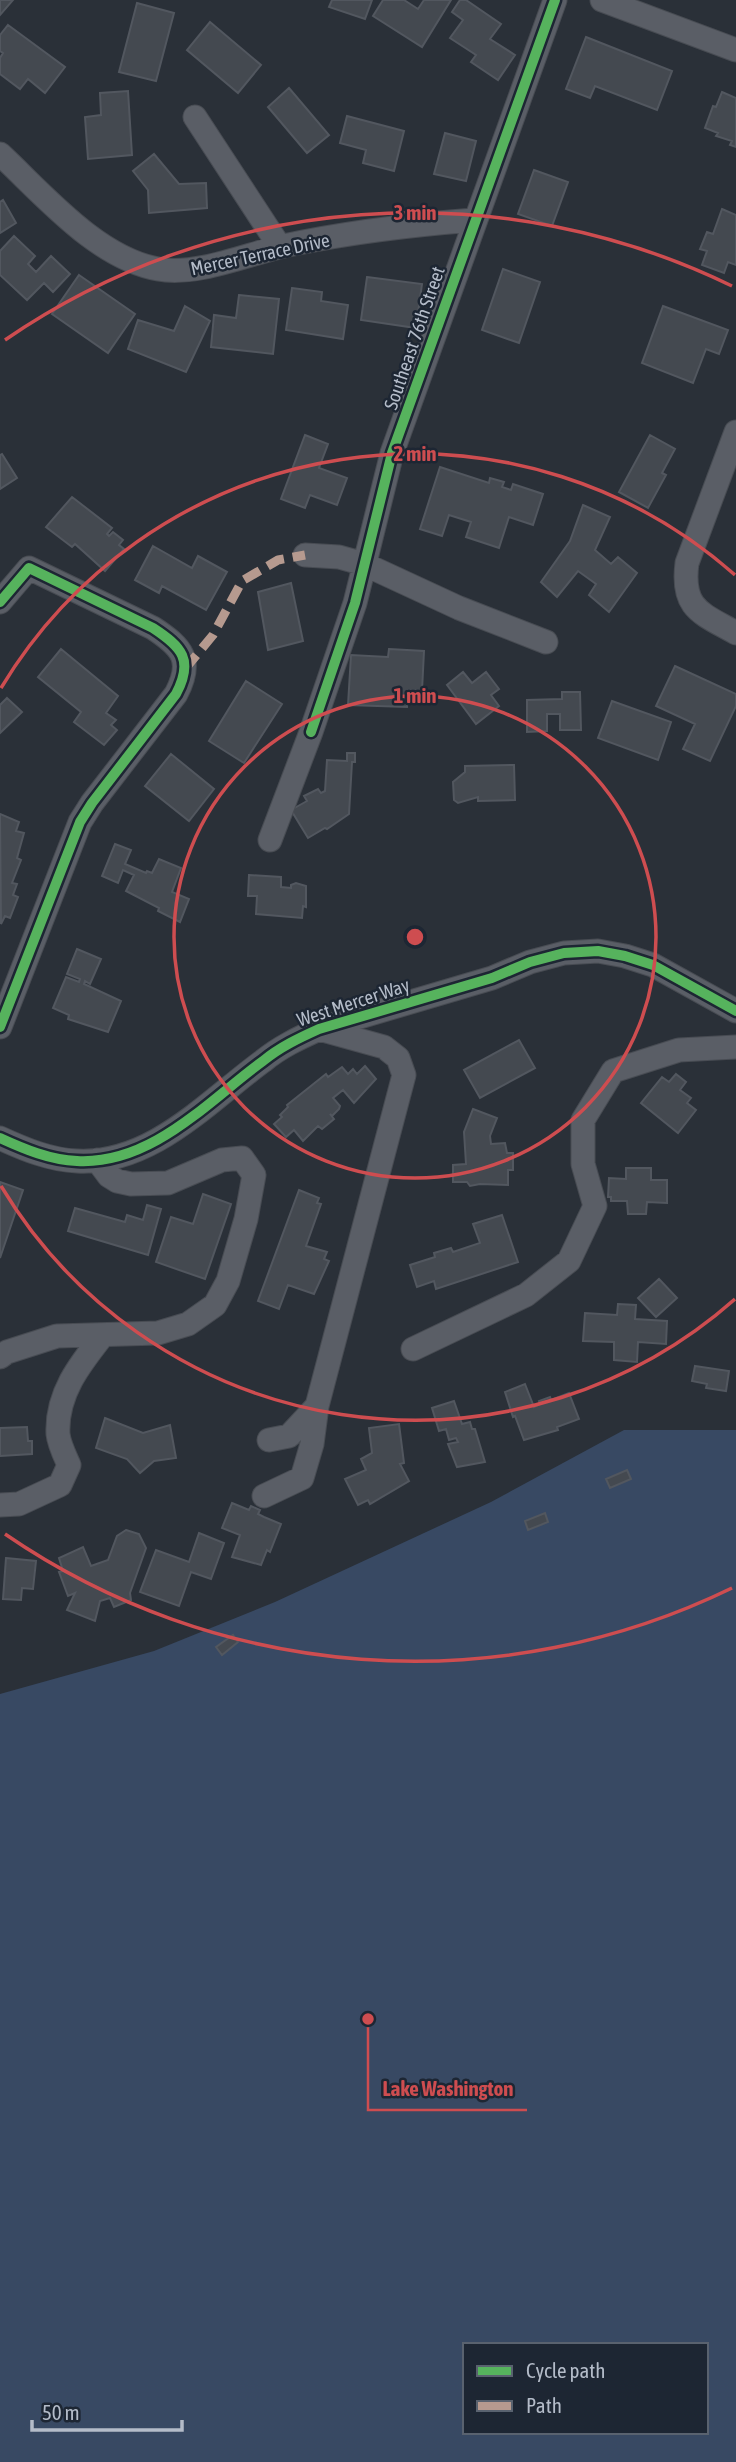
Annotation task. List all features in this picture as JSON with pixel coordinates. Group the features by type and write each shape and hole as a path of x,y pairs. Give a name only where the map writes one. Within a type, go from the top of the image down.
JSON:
{"street":[{"name":"Southeast 76th Street","path":"270,840 355,603 392,453 555,0"},
{"path":"602,0 736,50"},
{"path":"195,117 280,247"},
{"name":"Mercer Terrace Drive","path":"0,154 97,242 158,269 181,270 280,247 407,226 474,220"},
{"path":"736,432 687,563 684,580 686,593 693,606 736,633"},
{"path":"305,555 339,557 364,564 459,608 546,642"},
{"path":"0,602 29,568 153,628 172,640 183,653 185,669 183,681 176,694 80,822 0,1027"},
{"name":"West Mercer Way","path":"0,1138 54,1158 76,1161 97,1160 147,1145 172,1131 263,1060 319,1029 492,978 530,962 564,953 598,951 653,965 736,1011"},
{"path":"264,1496 302,1478 312,1444 317,1406 404,1075 398,1058 384,1046 319,1029"},
{"path":"413,1349 526,1295 569,1261 595,1206 583,1164 583,1120 613,1071 679,1049 736,1047"},
{"path":"0,1357 7,1352 57,1336 159,1333 188,1324 215,1305 228,1281 246,1219 254,1175 242,1158 222,1160 168,1183 131,1184 117,1181 97,1160"},
{"path":"0,1506 19,1504 60,1485 69,1465 58,1436 61,1405 81,1362 103,1335"},
{"path":"269,1440 289,1436 317,1406"}],"water":[{"path":"624,1430 736,1430 736,2462 0,2462 0,1694 154,1651 275,1602 491,1502"}],"building":[{"path":"0,0 13,0 0,15"},
{"path":"332,0 372,0 365,19 329,7"},
{"path":"383,0 404,0 418,9 424,0 451,0 422,47 373,16"},
{"path":"460,0 466,0 501,24 490,39 515,55 498,80 471,62 476,55 450,38 463,20 452,12"},
{"path":"137,3 174,13 156,81 119,72"},
{"path":"210,22 261,65 238,93 187,50"},
{"path":"8,25 65,67 45,93 28,79 20,89 0,74 0,58 3,53 0,51 0,35"},
{"path":"586,37 672,71 657,110 595,86 590,98 566,89"},
{"path":"289,88 329,135 307,153 268,107"},
{"path":"128,91 132,155 88,159 85,117 101,115 100,93"},
{"path":"722,92 736,98 736,147 730,145 732,141 716,136 718,133 705,128 713,106 716,107"},
{"path":"347,116 404,131 394,171 363,163 366,150 340,143"},
{"path":"445,133 476,141 466,181 434,174"},
{"path":"154,154 179,184 206,183 207,208 149,213 148,190 133,171"},
{"path":"534,170 568,182 552,226 518,214"},
{"path":"3,200 16,223 0,233 0,202"},
{"path":"722,209 736,215 736,265 728,262 724,273 702,265 707,251 700,249 707,232 713,234"},
{"path":"14,236 35,256 28,264 36,272 51,256 70,274 53,292 44,283 27,300 0,275 0,251"},
{"path":"503,269 540,282 519,343 482,330"},
{"path":"79,275 135,314 108,353 52,314"},
{"path":"367,277 422,284 416,328 361,320"},
{"path":"292,288 322,292 321,301 348,305 343,339 286,330"},
{"path":"239,295 279,299 273,354 211,347 214,315 236,318"},
{"path":"185,306 210,321 186,372 128,349 138,320 174,331"},
{"path":"663,306 728,330 719,354 706,349 693,383 642,363"},
{"path":"305,435 328,444 319,468 347,478 337,505 310,495 305,508 281,499"},
{"path":"650,435 675,449 662,473 666,475 648,508 619,492"},
{"path":"2,454 17,478 0,489 0,455"},
{"path":"440,467 489,483 490,478 504,482 502,487 511,490 513,484 543,494 533,525 509,517 499,548 466,537 471,522 449,515 442,536 420,529"},
{"path":"72,497 112,528 107,534 109,536 113,532 123,540 119,545 124,549 105,571 75,544 72,547 46,527"},
{"path":"583,505 610,517 595,550 611,564 618,557 637,573 609,612 589,595 596,584 578,571 557,597 541,582 570,541"},
{"path":"153,546 192,568 198,556 227,572 206,610 162,586 159,593 135,580"},
{"path":"291,583 303,641 268,650 258,592"},
{"path":"61,649 118,696 106,713 116,720 111,725 117,730 104,745 74,722 81,712 38,677"},
{"path":"389,649 424,651 422,691 408,690 407,707 348,705 351,655 388,657"},
{"path":"675,666 736,694 736,706 710,761 683,749 695,724 656,706"},
{"path":"463,672 472,683 486,672 499,689 491,695 499,706 476,724 447,685"},
{"path":"246,681 282,704 244,763 209,741"},
{"path":"562,692 580,692 581,730 560,730 560,714 547,714 547,731 527,732 527,700 562,699"},
{"path":"7,698 22,712 0,733 0,705"},
{"path":"612,701 671,722 658,760 598,738"},
{"path":"347,753 355,753 355,762 352,762 349,814 308,838 291,810 307,801 304,796 318,789 321,793 325,791 327,760 347,761"},
{"path":"171,754 214,789 189,821 145,786"},
{"path":"514,765 515,800 478,801 478,797 458,803 454,800 453,782 465,772 465,766"},
{"path":"0,814 19,822 16,831 24,833 17,858 21,860 12,883 17,884 13,895 18,897 10,918 5,916 1,924"},
{"path":"115,844 131,850 125,864 146,873 152,873 159,859 181,868 172,892 189,899 180,922 126,891 134,875 123,870 118,883 102,876"},
{"path":"249,875 281,877 281,887 291,888 291,885 296,883 306,886 306,907 303,906 302,918 256,914 257,896 248,896"},
{"path":"77,949 101,959 90,984 85,981 84,984 121,1001 108,1032 68,1019 69,1015 53,1008 66,977 79,982 80,979 67,974"},
{"path":"519,1040 535,1068 480,1098 464,1070"},
{"path":"365,1066 376,1079 354,1103 343,1090 333,1098 340,1106 339,1109 332,1116 330,1114 334,1119 322,1129 318,1126 303,1141 294,1130 286,1137 274,1124 282,1117 280,1115 287,1105 326,1074 328,1077 342,1067 348,1074 353,1069 357,1074"},
{"path":"676,1074 686,1082 680,1090 691,1098 687,1103 696,1110 678,1133 641,1103 662,1077 669,1082"},
{"path":"473,1109 497,1118 490,1136 491,1144 505,1143 507,1153 513,1153 513,1170 508,1170 508,1185 470,1186 467,1182 453,1182 453,1165 466,1164 464,1132"},
{"path":"626,1168 651,1168 651,1180 667,1180 667,1203 647,1202 646,1214 628,1214 627,1201 611,1201 611,1197 608,1197 609,1178 626,1179"},
{"path":"0,1182 23,1190 0,1258"},
{"path":"299,1190 319,1198 317,1203 321,1204 306,1246 327,1252 324,1259 329,1261 314,1294 288,1285 279,1309 258,1301"},
{"path":"203,1194 231,1204 205,1279 156,1262 171,1217 193,1224"},
{"path":"147,1205 161,1209 148,1255 68,1231 75,1208 125,1222 127,1215 143,1220"},
{"path":"502,1215 518,1262 436,1289 434,1281 417,1287 410,1265 435,1257 434,1253 451,1248 453,1252 480,1243 473,1224"},
{"path":"659,1279 677,1298 656,1317 638,1298"},
{"path":"618,1304 636,1305 635,1319 667,1321 666,1344 638,1342 637,1362 614,1360 614,1342 583,1341 585,1313 617,1315"},
{"path":"695,1366 729,1371 726,1391 706,1388 707,1384 692,1381"},
{"path":"525,1384 534,1407 540,1404 539,1401 550,1397 551,1400 569,1393 579,1419 557,1427 558,1430 524,1440 505,1392"},
{"path":"454,1401 462,1424 470,1422 472,1429 475,1429 485,1462 457,1467 448,1444 458,1442 456,1438 449,1440 446,1429 439,1431 432,1408"},
{"path":"105,1418 143,1433 170,1425 176,1458 154,1461 140,1473 127,1459 96,1448"},
{"path":"399,1424 404,1463 400,1464 409,1481 370,1504 368,1500 358,1505 345,1479 366,1470 361,1459 372,1453 369,1428"},
{"path":"27,1427 28,1441 32,1441 32,1454 0,1456 0,1428"},
{"path":"627,1470 631,1479 610,1488 606,1479"},
{"path":"232,1503 249,1510 251,1506 260,1510 258,1514 281,1524 270,1552 267,1550 261,1565 232,1557 240,1535 222,1528"},
{"path":"545,1513 548,1522 528,1530 525,1521"},
{"path":"126,1530 139,1534 146,1548 130,1593 131,1600 114,1607 110,1598 100,1601 95,1621 67,1610 75,1593 68,1596 59,1572 63,1571 59,1558 83,1547 91,1566 108,1560 117,1536"},
{"path":"199,1533 224,1543 211,1579 191,1572 179,1606 140,1592 156,1550 189,1562"},
{"path":"6,1558 36,1561 33,1589 22,1588 21,1600 3,1599"},
{"path":"233,1635 238,1642 222,1655 216,1647"}],"marked path":[{"path":"185,669 213,635 242,581 278,560 305,555"}],"cycle path":[{"path":"311,732 355,603 392,453 555,0"},
{"path":"0,602 29,568 153,628 178,648 184,663 184,672 176,694 80,822 0,1027"},
{"path":"0,1138 57,1159 104,1159 130,1153 177,1128 269,1056 312,1032 492,978 530,962 564,953 598,951 653,965 736,1011"}],"place":[{"name":"Lake Washington","path":"368,2019"}]}
